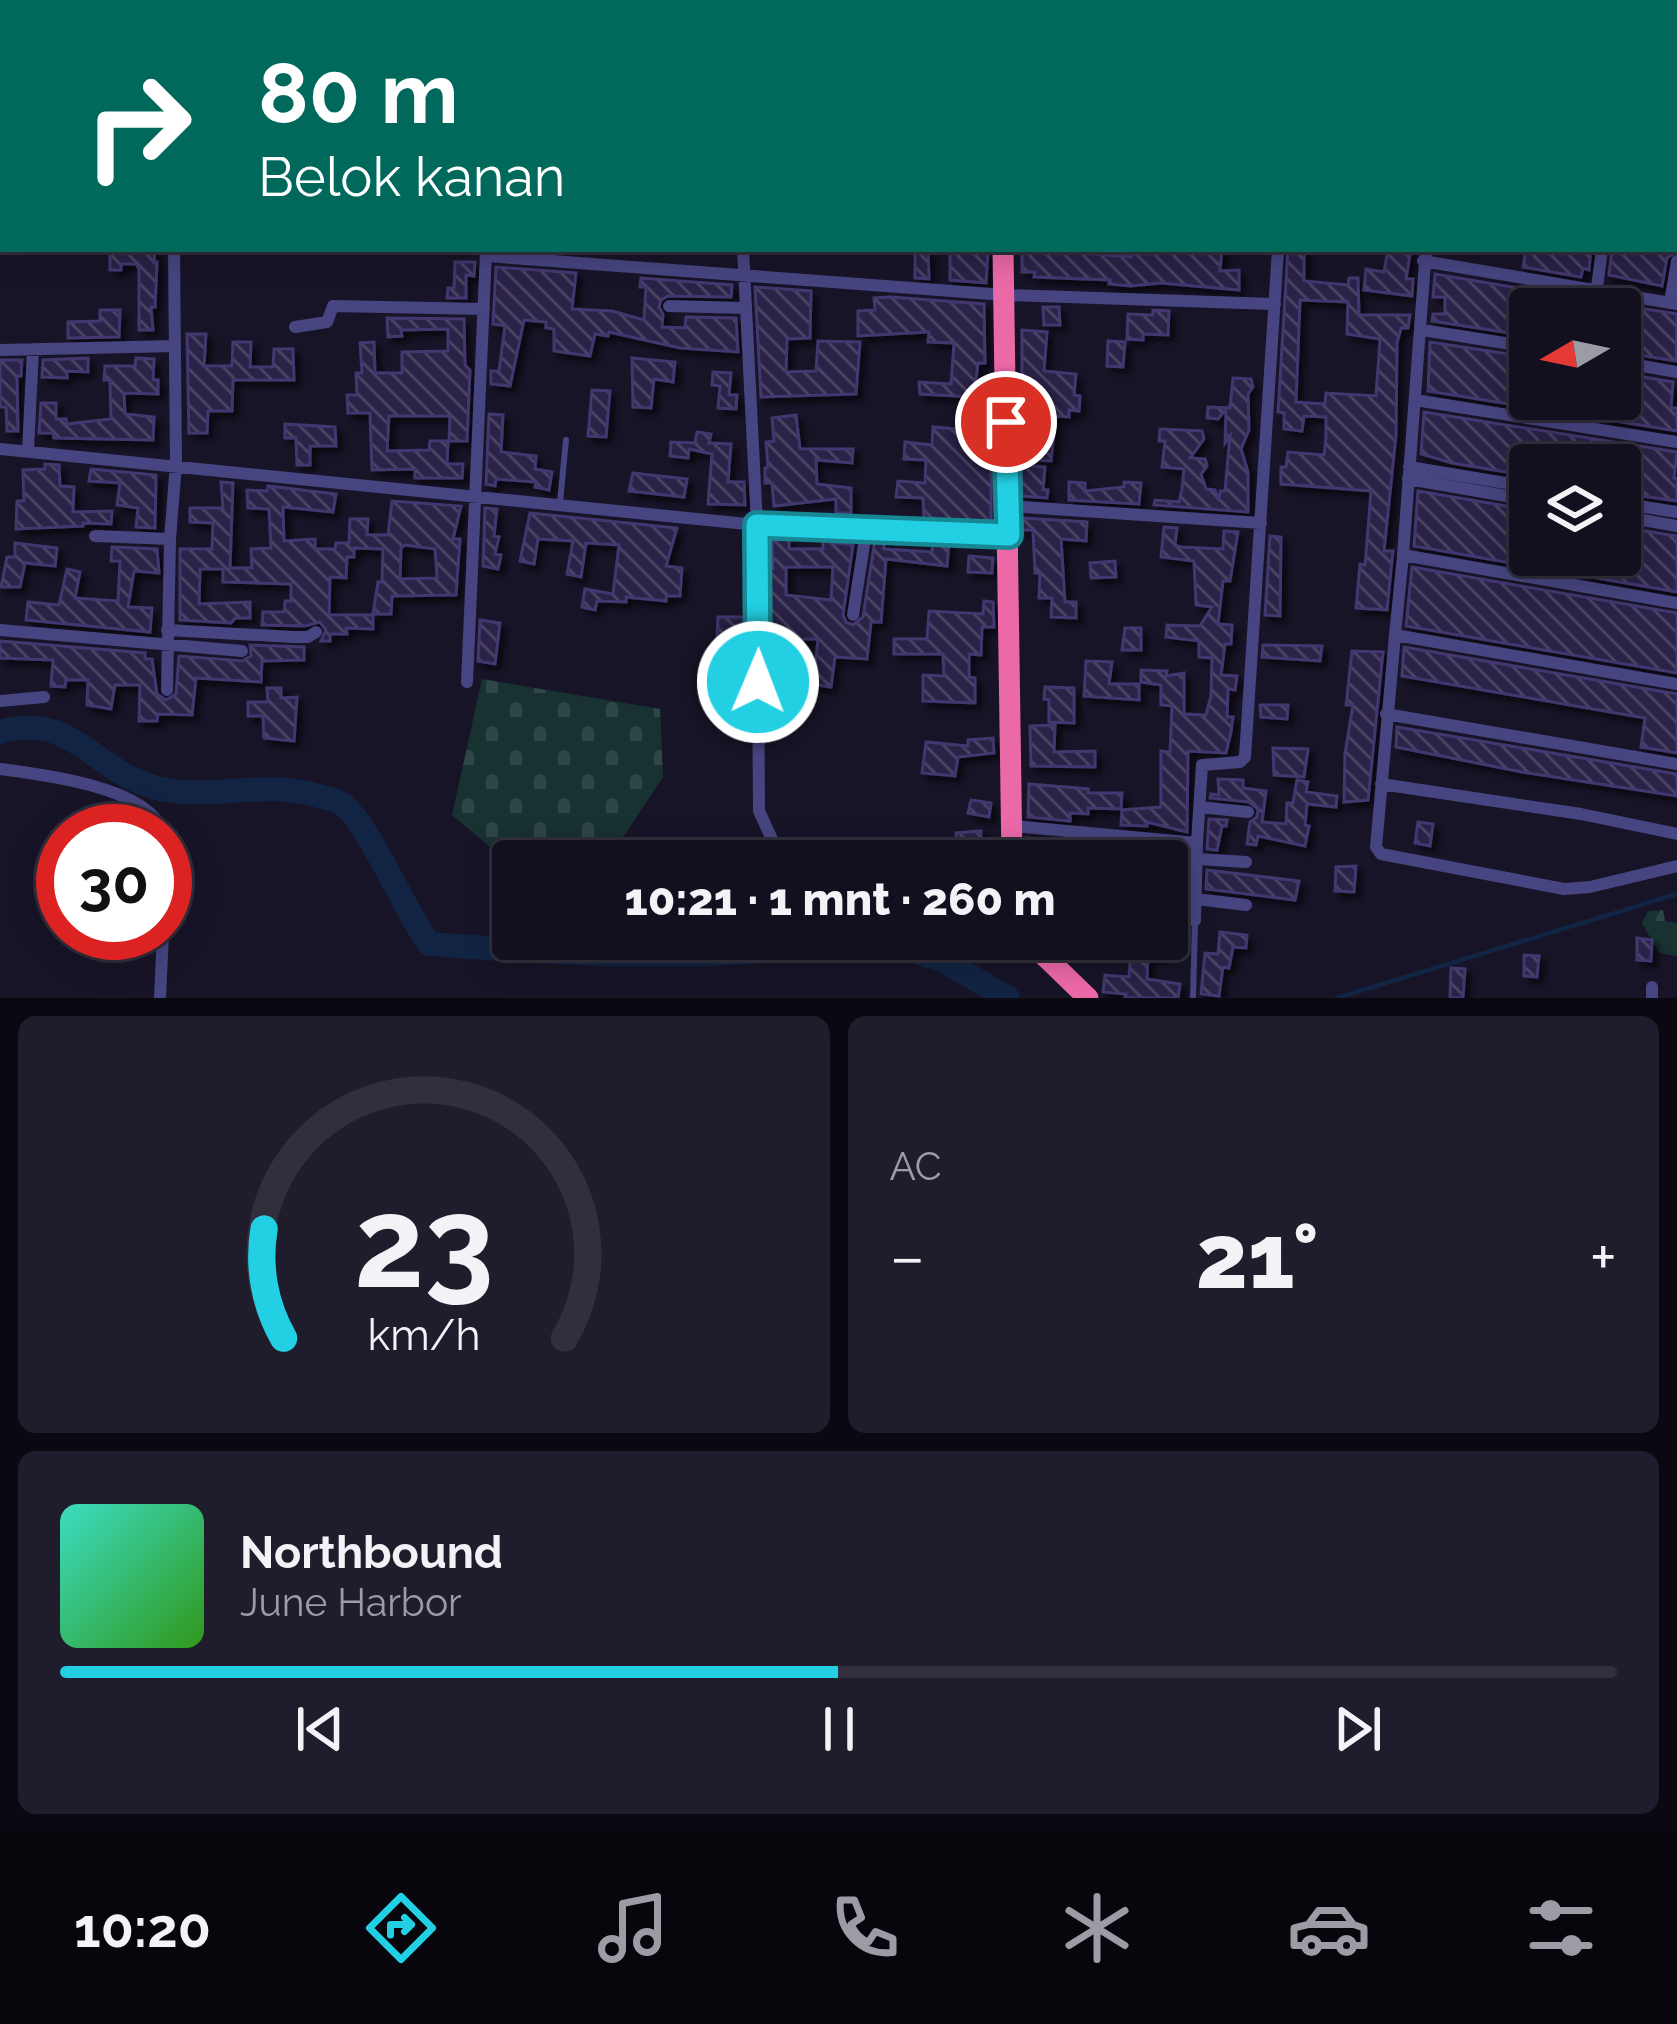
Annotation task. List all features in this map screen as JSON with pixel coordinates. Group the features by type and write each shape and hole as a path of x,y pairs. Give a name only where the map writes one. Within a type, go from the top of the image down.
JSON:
{"highway":[{"path":"301,0 312,0"},
{"path":"1003,252 1013,840"},
{"path":"1049,960 1088,998"}],"street":[{"path":"167,689 176,464 174,252"},
{"path":"467,682 486,252 1005,295 1275,304"},
{"path":"743,252 757,525 759,811 772,840"},
{"path":"1188,920 1195,920 1202,765 1240,762 1246,754 1278,252"},
{"path":"1602,252 1597,288 1424,255 1422,330 1376,847 1381,854 1564,889 1677,866"},
{"path":"1641,297 1673,303 1677,260"},
{"path":"295,327 327,322 333,306 484,309"},
{"path":"669,307 745,308"},
{"path":"1422,330 1509,344"},
{"path":"0,350 175,346"},
{"path":"28,451 33,349"},
{"path":"1641,366 1677,372"},
{"path":"1415,400 1677,442"},
{"path":"0,449 757,525 1009,535"},
{"path":"1408,473 1509,485"},
{"path":"1408,473 1509,495"},
{"path":"1007,506 1261,523"},
{"path":"1641,506 1677,512"},
{"path":"1641,520 1677,526"},
{"path":"853,615 866,532"},
{"path":"95,536 170,539"},
{"path":"1403,555 1677,603"},
{"path":"0,630 167,637 308,637 316,632"},
{"path":"1395,634 1677,683"},
{"path":"167,637 242,651"},
{"path":"0,701 44,698"},
{"path":"1386,714 1677,764"},
{"path":"0,769 88,782 132,804"},
{"path":"1381,784 1581,814 1677,834"},
{"path":"1199,806 1249,812"},
{"path":"1013,826 1197,843"},
{"path":"1197,859 1246,862"},
{"path":"1196,899 1246,905"},
{"path":"160,998 162,960"}],"lane":[{"path":"560,506 566,440"},
{"path":"1193,998 1195,920"}],"green space":[{"path":"482,679 660,709 663,777 621,840 492,840 492,848 452,815"},
{"path":"1663,910 1665,921 1677,923 1677,956 1659,953 1642,923 1648,911"}],"building":[{"path":"110,252 155,252 153,330 139,330 136,264 110,270"},
{"path":"915,252 928,252 929,279 915,278"},
{"path":"950,252 988,253 986,283 950,280"},
{"path":"1151,252 1222,252 1220,271 1239,270 1239,290 1034,277 1035,272 1022,272 1022,253 1131,257"},
{"path":"1288,252 1304,252 1304,281 1348,285 1349,278 1358,278 1359,315 1410,315 1408,328 1401,328 1397,343 1396,435 1384,551 1393,551 1387,610 1356,608 1371,491 1281,484 1281,467 1286,467 1288,452 1324,455 1326,437 1326,417 1304,416 1302,431 1284,429 1284,413 1278,412","holes":["1300,300 1348,302 1347,334 1380,339 1376,396 1326,393 1325,404 1296,402"]},
{"path":"1387,252 1410,252 1406,279 1413,279 1412,296 1364,290 1366,269 1384,272"},
{"path":"1526,252 1591,252 1589,270 1583,268 1581,277 1523,267"},
{"path":"1612,252 1676,252 1667,258 1662,286 1609,275"},
{"path":"455,262 475,262 474,276 466,275 466,298 447,298 448,288 454,288"},
{"path":"496,267 576,273 572,309 612,311 644,320 646,287 640,287 641,278 732,285 731,297 668,296 659,307 662,327 685,328 686,317 736,318 738,352 680,348 609,332 608,336 595,334 590,356 554,351 554,329 546,328 546,322 524,320 510,386 491,384 491,371 499,371 505,326 493,324"},
{"path":"1435,274 1518,288 1509,288 1509,333 1432,321 1433,314 1445,314 1445,297 1433,297"},
{"path":"755,287 811,291 810,338 787,339 786,372 816,371 818,341 860,342 856,394 761,397"},
{"path":"874,298 984,304 985,363 978,363 974,397 920,394 919,382 951,384 954,343 928,342 929,332 858,336 858,311 875,310"},
{"path":"1043,307 1059,307 1060,325 1044,325"},
{"path":"1641,308 1677,314 1676,361 1641,355"},
{"path":"100,310 120,310 119,337 68,338 68,322 100,321"},
{"path":"1153,310 1169,311 1168,335 1127,339 1128,314 1153,315"},
{"path":"387,318 464,319 465,365 470,370 467,441 449,441 450,416 389,416 387,451 429,450 430,441 448,441 447,464 463,464 462,478 415,478 415,469 372,470 370,413 348,413 347,395 357,395 356,373 362,373 360,343 374,342 375,373 402,373 402,352 448,351 448,329 401,330 402,336 388,337"},
{"path":"1022,330 1047,332 1044,371 1076,374 1074,395 1080,396 1079,411 1069,410 1069,417 1056,416 1051,461 1036,460 1043,411 1022,410"},
{"path":"187,334 206,334 204,366 232,366 233,342 251,342 250,367 273,367 274,349 293,349 294,380 233,380 232,411 208,411 207,433 189,433"},
{"path":"1108,341 1125,342 1123,367 1107,366"},
{"path":"1430,342 1509,354 1509,404 1428,391"},
{"path":"88,358 88,372 67,371 67,378 42,377 43,360"},
{"path":"136,358 154,359 158,394 124,393 125,414 154,417 153,440 54,438 53,433 39,433 41,403 56,403 56,419 66,419 67,424 111,419 105,366 135,366"},
{"path":"632,358 675,362 673,382 654,379 651,408 633,407"},
{"path":"0,360 22,360 21,376 17,376 18,431 7,431 6,407 0,407"},
{"path":"713,372 731,373 729,395 737,395 736,409 718,408 720,386 712,385"},
{"path":"1641,377 1673,382 1671,408 1677,408 1677,431 1609,420 1641,420"},
{"path":"1233,378 1251,379 1253,387 1248,394 1249,430 1241,449 1248,472 1248,512 1154,505 1155,500 1179,502 1184,469 1162,467 1165,441 1159,441 1160,429 1202,431 1204,439 1190,458 1205,459 1207,466 1201,474 1206,489 1215,490 1219,501 1220,491 1225,491 1230,436 1225,443 1226,409 1218,419 1207,418 1208,407 1230,408"},
{"path":"592,390 610,391 606,437 588,436"},
{"path":"1424,412 1626,444 1509,444 1509,472 1421,454"},
{"path":"489,414 503,415 501,452 536,456 535,469 552,472 549,490 535,487 536,482 496,479 495,486 486,484"},
{"path":"796,415 800,449 853,449 852,463 816,460 817,484 851,488 851,513 836,513 836,499 774,506 772,483 765,483 766,442 774,441 772,418"},
{"path":"968,421 991,423 991,524 924,519 923,498 896,497 898,481 925,483 926,460 904,459 905,442 932,445 933,427 967,430"},
{"path":"285,424 335,427 336,446 310,446 310,465 297,465 296,438 285,438"},
{"path":"697,432 711,434 709,443 731,444 728,482 744,482 745,505 708,504 712,454 689,449 688,458 670,456 671,442 695,443"},
{"path":"1641,446 1677,452 1677,501 1641,496"},
{"path":"45,464 59,465 60,486 74,487 73,512 112,511 111,524 16,529 17,501 24,501 23,470 45,469"},
{"path":"1021,465 1045,467 1047,498 1022,496"},
{"path":"91,469 156,475 155,528 136,527 138,508 117,505 120,483 89,481"},
{"path":"633,473 687,479 684,497 629,491"},
{"path":"221,482 233,483 230,568 252,568 251,549 271,548 269,509 248,508 247,490 267,491 268,486 336,494 333,512 283,507 284,541 315,539 315,549 349,543 350,519 368,519 367,535 388,535 392,501 461,506 453,539 460,539 456,595 392,596 391,614 373,614 378,582 382,582 383,549 354,548 354,557 347,557 346,578 330,577 329,615 373,615 373,629 346,628 347,634 330,634 330,641 321,641 326,630 320,622 262,625 263,612 284,612 285,601 291,601 291,584 223,582 223,569 200,569 199,604 250,602 250,618 235,618 231,623 180,620 180,549 212,549 213,523 190,522 190,508 223,508","holes":["401,548 435,549 437,578 400,579"]},
{"path":"1069,482 1085,483 1085,491 1141,483 1139,504 1069,500"},
{"path":"1418,491 1509,506 1509,563 1414,546"},
{"path":"485,508 497,509 498,569 483,566"},
{"path":"530,513 677,528 666,566 682,568 680,596 666,596 666,601 626,597 626,602 597,601 595,610 582,607 585,589 613,594 619,545 586,543 581,577 567,574 573,541 538,539 534,564 520,561"},
{"path":"1022,518 1087,522 1086,541 1061,539 1065,602 1076,602 1076,618 1051,617 1052,598 1039,598 1033,530 1022,530"},
{"path":"1164,527 1177,528 1175,545 1181,547 1223,549 1224,531 1238,532 1230,581 1223,581 1218,624 1232,625 1221,675 1237,676 1235,690 1228,689 1231,732 1226,753 1188,751 1187,832 1147,822 1147,826 1121,825 1122,810 1161,807 1161,751 1170,752 1172,706 1161,705 1161,685 1141,682 1141,670 1167,671 1166,676 1184,673 1184,714 1206,715 1211,696 1212,658 1199,657 1199,641 1166,637 1167,625 1200,626 1212,607 1196,605 1194,561 1161,557"},
{"path":"1641,530 1677,536 1677,592 1586,576 1641,576"},
{"path":"1270,536 1281,537 1280,616 1265,615"},
{"path":"772,539 789,539 789,549 823,549 823,541 853,545 843,615 853,625 863,617 875,540 884,541 884,549 932,552 933,542 949,543 947,566 886,559 881,622 871,622 867,659 835,657 831,687 803,683 778,689 776,657 768,658 768,567 773,568","holes":["786,567 833,567 831,600 786,595","791,639 818,639 815,668 795,671"]},
{"path":"15,543 57,548 55,566 25,563 20,587 1,587 7,557 15,557"},
{"path":"112,547 157,549 159,573 134,571 128,607 152,608 150,632 26,620 28,602 59,605 67,569 80,572 75,598 118,601 120,561 111,561"},
{"path":"969,556 993,558 992,573 968,572"},
{"path":"1115,561 1116,577 1091,578 1090,563"},
{"path":"1412,567 1677,613 1677,673 1406,626"},
{"path":"984,601 993,602 994,627 982,627 981,655 969,654 975,703 923,701 923,675 944,676 943,654 894,654 894,639 927,639 929,611 983,614"},
{"path":"718,617 747,617 747,638 717,640"},
{"path":"480,620 500,623 495,664 478,661"},
{"path":"1125,628 1141,628 1141,650 1122,650"},
{"path":"0,641 145,653 145,659 152,659 157,694 166,700 176,694 179,656 242,661 251,656 250,645 304,647 304,660 262,661 261,682 196,678 192,715 158,714 157,721 139,721 140,685 115,685 111,709 87,705 88,680 51,686 53,660 0,658"},
{"path":"1263,645 1322,646 1320,661 1262,657"},
{"path":"1404,647 1677,694 1677,753 1641,747 1645,718 1402,676"},
{"path":"1352,651 1383,652 1368,800 1344,802 1353,705 1346,705"},
{"path":"1086,661 1112,662 1109,684 1139,684 1139,700 1084,696"},
{"path":"1045,687 1074,688 1074,723 1049,722"},
{"path":"267,688 281,688 281,698 297,697 294,741 264,738 263,716 248,716 248,702 268,702"},
{"path":"1260,705 1288,705 1287,719 1261,717"},
{"path":"1055,725 1054,752 1095,751 1095,767 1031,766 1030,726"},
{"path":"1397,727 1677,774 1677,796 1396,747"},
{"path":"993,738 994,753 958,757 955,776 922,773 926,742 968,746 968,740"},
{"path":"1273,748 1308,749 1304,777 1274,775"},
{"path":"1218,779 1243,780 1243,788 1266,791 1262,822 1286,824 1287,803 1293,803 1297,780 1308,782 1306,792 1337,796 1336,807 1307,804 1305,846 1258,836 1256,845 1247,844 1250,822 1258,809 1249,802 1210,798 1219,795"},
{"path":"1029,784 1122,793 1121,809 1088,808 1088,814 1070,813 1070,821 1028,817"},
{"path":"971,800 991,803 989,817 968,813"},
{"path":"1209,819 1227,820 1217,850 1207,849"},
{"path":"1418,822 1433,824 1430,846 1415,843"},
{"path":"981,831 981,840 956,840 956,833"},
{"path":"1356,866 1354,892 1335,891 1336,867"},
{"path":"1207,870 1299,881 1295,900 1206,889"},
{"path":"1220,932 1247,935 1246,948 1233,947 1229,968 1223,967 1219,996 1201,994 1205,953 1218,954"},
{"path":"1637,938 1652,940 1651,961 1637,960"},
{"path":"1524,955 1539,956 1537,977 1524,976"},
{"path":"1130,960 1148,960 1147,979 1180,984 1178,998 1125,998 1126,994 1103,992 1105,975 1129,977"},
{"path":"1451,968 1465,969 1463,998 1450,998"}],"waterway":[{"path":"0,732 24,728 62,735 130,778 170,791 274,789 338,802 363,830 429,944 492,948"},
{"path":"1337,998 1677,894"},
{"path":"942,960 1008,998"}],"route":[{"path":"758,682 757,525 1009,535 1006,422"}]}
